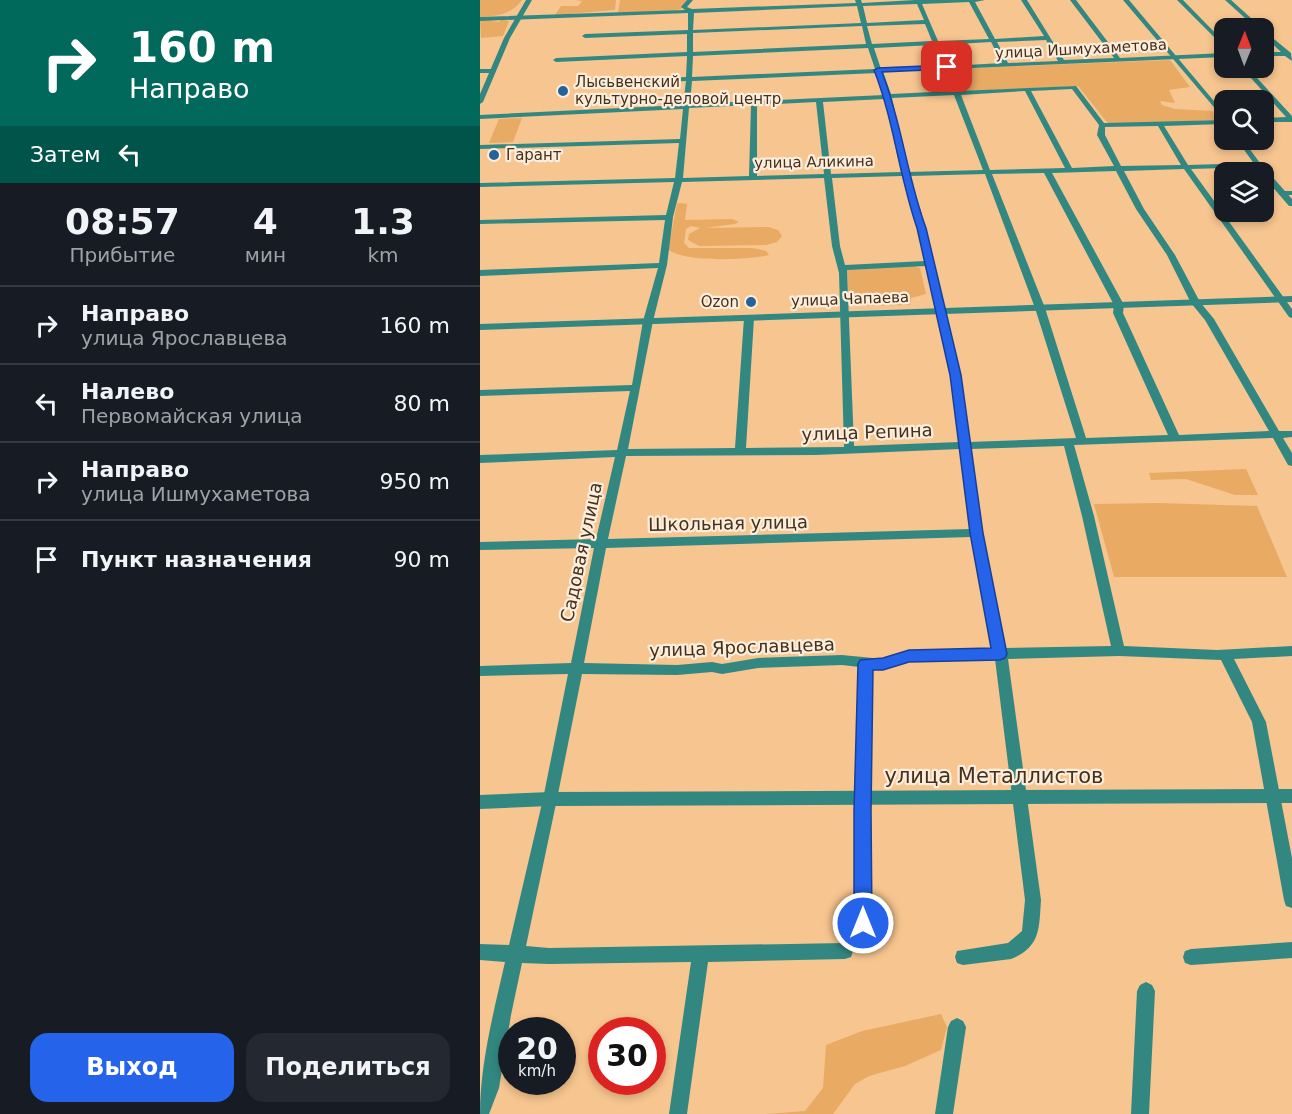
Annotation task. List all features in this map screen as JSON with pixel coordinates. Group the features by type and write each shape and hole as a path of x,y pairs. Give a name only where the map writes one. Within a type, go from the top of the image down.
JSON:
{"street":[{"path":"480,102 529,0"},
{"path":"971,0 1007,66"},
{"path":"480,19 691,5 982,0"},
{"path":"1024,0 1063,63"},
{"path":"1073,0 1119,60"},
{"path":"1126,0 1214,104"},
{"path":"1180,0 1214,35"},
{"path":"1228,0 1248,18"},
{"path":"919,1 947,67 1040,308 1082,441"},
{"path":"858,2 863,11 870,47 888,96 955,375 976,533 1005,677 1033,900 1030,934 1011,951 963,957"},
{"name":"Садовая улица","path":"480,1114 490,1088 502,1015 550,799 601,543 636,388 648,321 663,265 669,217 679,179 687,107 691,54 691,5"},
{"path":"585,36 928,22"},
{"path":"556,60 1048,38"},
{"path":"1274,41 1290,55"},
{"path":"1274,54 1290,55"},
{"name":"улица Ишмухаметова","path":"580,84 1214,56"},
{"path":"480,71 493,71"},
{"path":"1254,78 1292,119"},
{"path":"480,117 1074,87 1102,125 1101,135 1121,169 1140,209 1171,255 1196,303 1209,319 1292,462"},
{"path":"1027,90 1070,171"},
{"path":"819,100 846,314 849,450"},
{"path":"753,177 754,103"},
{"path":"1274,120 1292,119"},
{"path":"1102,125 1214,122"},
{"path":"1160,124 1186,167 1292,315"},
{"path":"480,147 682,141"},
{"name":"улица Аликина","path":"480,185 1214,166"},
{"path":"1047,171 1119,305 1118,313 1175,438"},
{"path":"1274,185 1292,204"},
{"path":"1282,194 1292,193"},
{"path":"480,222 669,217"},
{"path":"842,268 929,263"},
{"path":"480,273 663,265"},
{"name":"улица Чапаева","path":"480,327 1292,299"},
{"path":"740,452 748,318"},
{"path":"480,393 636,388"},
{"name":"улица Репина","path":"480,459 620,453 849,450 964,444 1292,434"},
{"path":"1068,441 1118,636 1119,651"},
{"name":"Школьная улица","path":"480,546 976,533"},
{"name":"улица Ярославцева","path":"480,672 576,668 677,670 712,667 722,669 758,663 842,660 883,664 909,656 1119,651 1225,654 1292,651"},
{"path":"1225,654 1259,722 1292,900"},
{"path":"863,923 864,679 866,664"},
{"name":"улица Металлистов","path":"480,802 550,799 1292,796"},
{"path":"1191,957 1292,950"},
{"path":"480,952 549,956 845,951"},
{"path":"678,1114 701,953"},
{"path":"1140,1114 1146,991"},
{"path":"944,1114 957,1028"}],"shaded area":[{"path":"480,0 522,0 508,12 480,17"},
{"path":"575,0 616,0 615,10 555,15 561,6 578,6 582,1"},
{"path":"620,0 687,0 681,9 674,11 618,13"},
{"path":"480,19 509,21 503,36 481,38"},
{"path":"1170,60 1190,87 1169,90 1175,103 1160,101 1162,105 1175,109 1212,111 1214,120 1110,124 1078,86 960,91 951,69"},
{"path":"522,118 513,142 489,143 499,119"},
{"path":"677,204 687,204 685,220 732,219 739,222 704,228 768,227 778,230 782,236 777,242 766,245 699,246 688,240 689,234 700,228 691,226 686,229 684,243 689,248 753,248 766,251 769,255 717,259 687,257 668,249"},
{"path":"911,265 920,268 926,294 911,298 910,305 849,306 847,269"},
{"path":"1246,469 1258,495 1235,495 1186,479 1151,480 1149,473"},
{"path":"1094,504 1257,506 1287,577 1114,577"},
{"path":"941,1014 947,1027 941,1050 905,1066 869,1076 855,1084 833,1114 766,1114 805,1111 823,1088 826,1045 862,1031"}],"place":[{"name":"Лысьвенский культурно-деловой центр","path":"563,91"},
{"name":"Гарант","path":"494,155"},
{"name":"Ozon","path":"751,302"}],"route":[{"path":"863,923 862,811 866,664 883,664 909,656 1000,654 976,533 955,375 922,228 916,215 888,96 878,70 947,67"}]}
